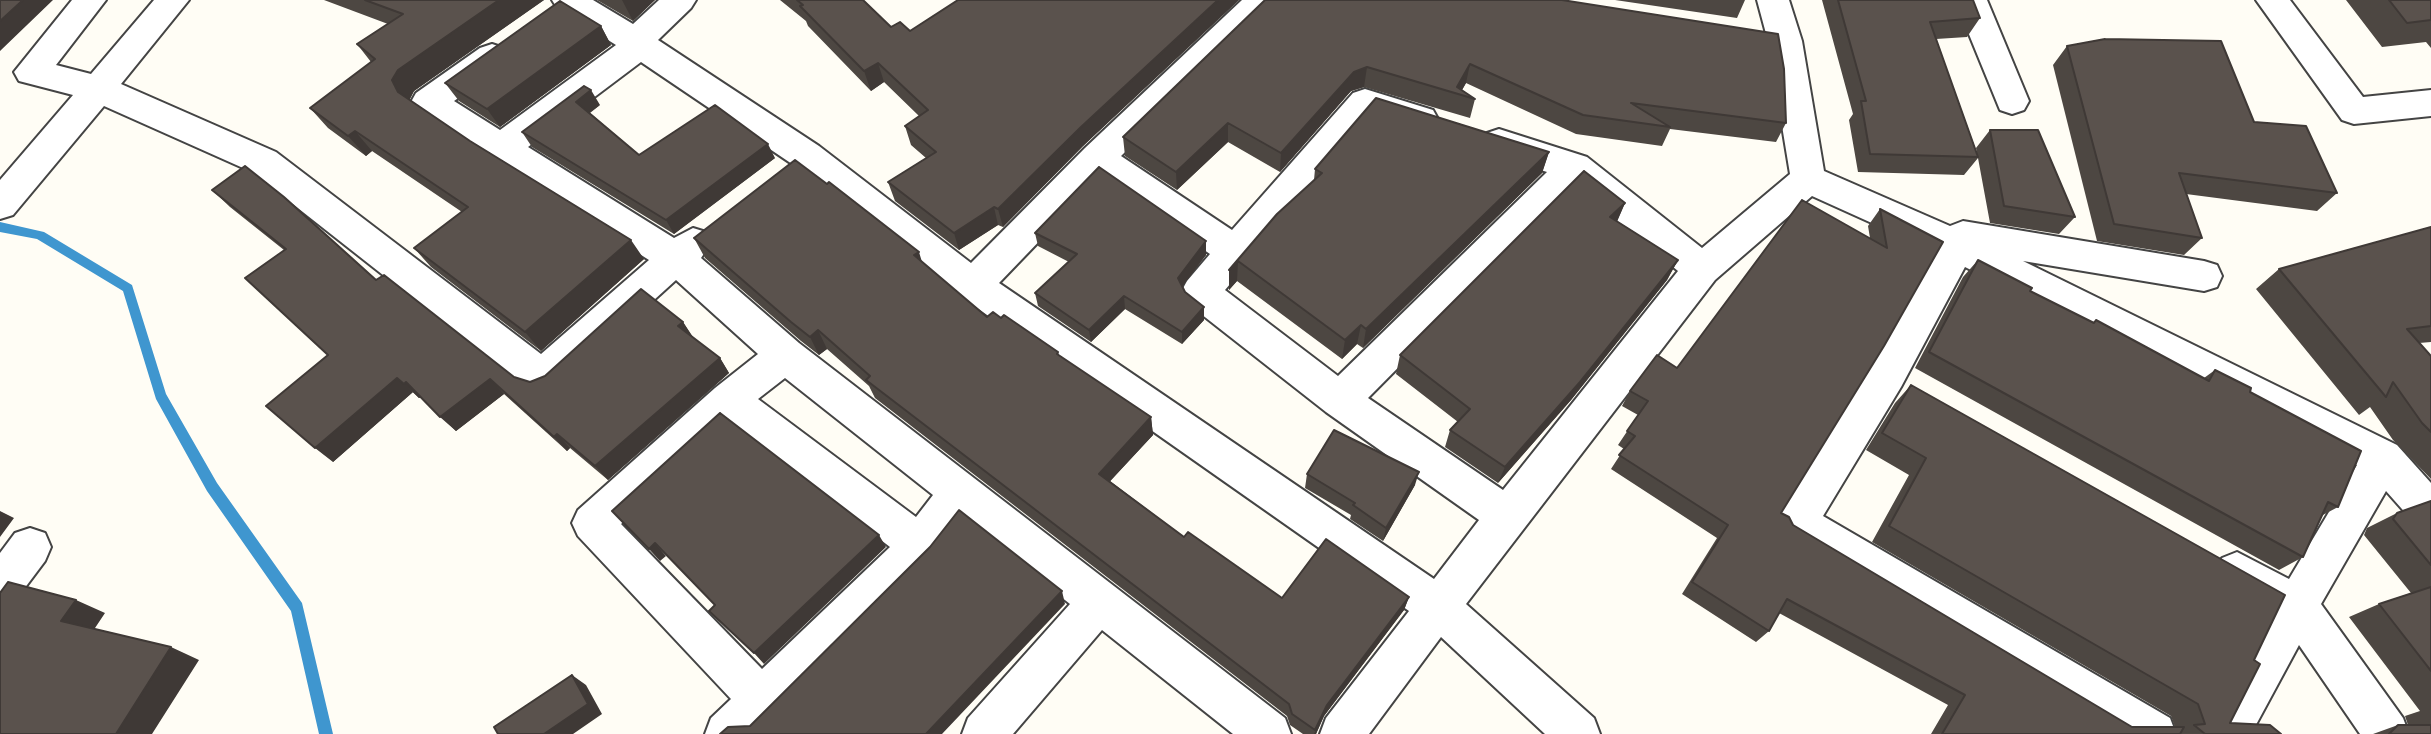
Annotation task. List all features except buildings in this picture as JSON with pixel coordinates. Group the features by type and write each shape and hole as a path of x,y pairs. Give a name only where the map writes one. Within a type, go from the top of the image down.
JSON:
{"street":[{"path":"90,0 31,72 97,88 264,162 542,377 675,257 719,224"},
{"path":"9,194 173,0"},
{"path":"499,149 637,43 680,0"},
{"path":"973,285 1097,158 1262,0"},
{"path":"1773,0 1772,39 1808,179"},
{"path":"1971,0 2012,101"},
{"path":"2272,0 2354,111 2431,103"},
{"path":"1269,734 785,355 675,257 428,102 569,1 637,43 796,165 1439,607 1578,734"},
{"path":"1507,516 1340,400 1200,292 1365,102 1575,167 1702,269"},
{"path":"1097,158 1235,252"},
{"path":"1340,400 1575,167"},
{"path":"1808,179 1958,246 2384,458 2431,513"},
{"path":"1342,734 1507,516 1702,269 1808,179"},
{"path":"1916,228 2204,275"},
{"path":"1958,246 1887,375 1797,523 2154,734"},
{"path":"763,701 593,523 729,400 785,355"},
{"path":"1887,375 1923,395"},
{"path":"729,400 920,545"},
{"path":"2227,734 2297,606 2384,458"},
{"path":"727,734 920,545 960,492"},
{"path":"0,587 30,547"},
{"path":"2200,552 2297,606 2387,734"},
{"path":"984,734 1099,602"}],"waterway":[{"path":"0,227 40,235 128,288 160,395 212,487 297,608 326,734"}]}
